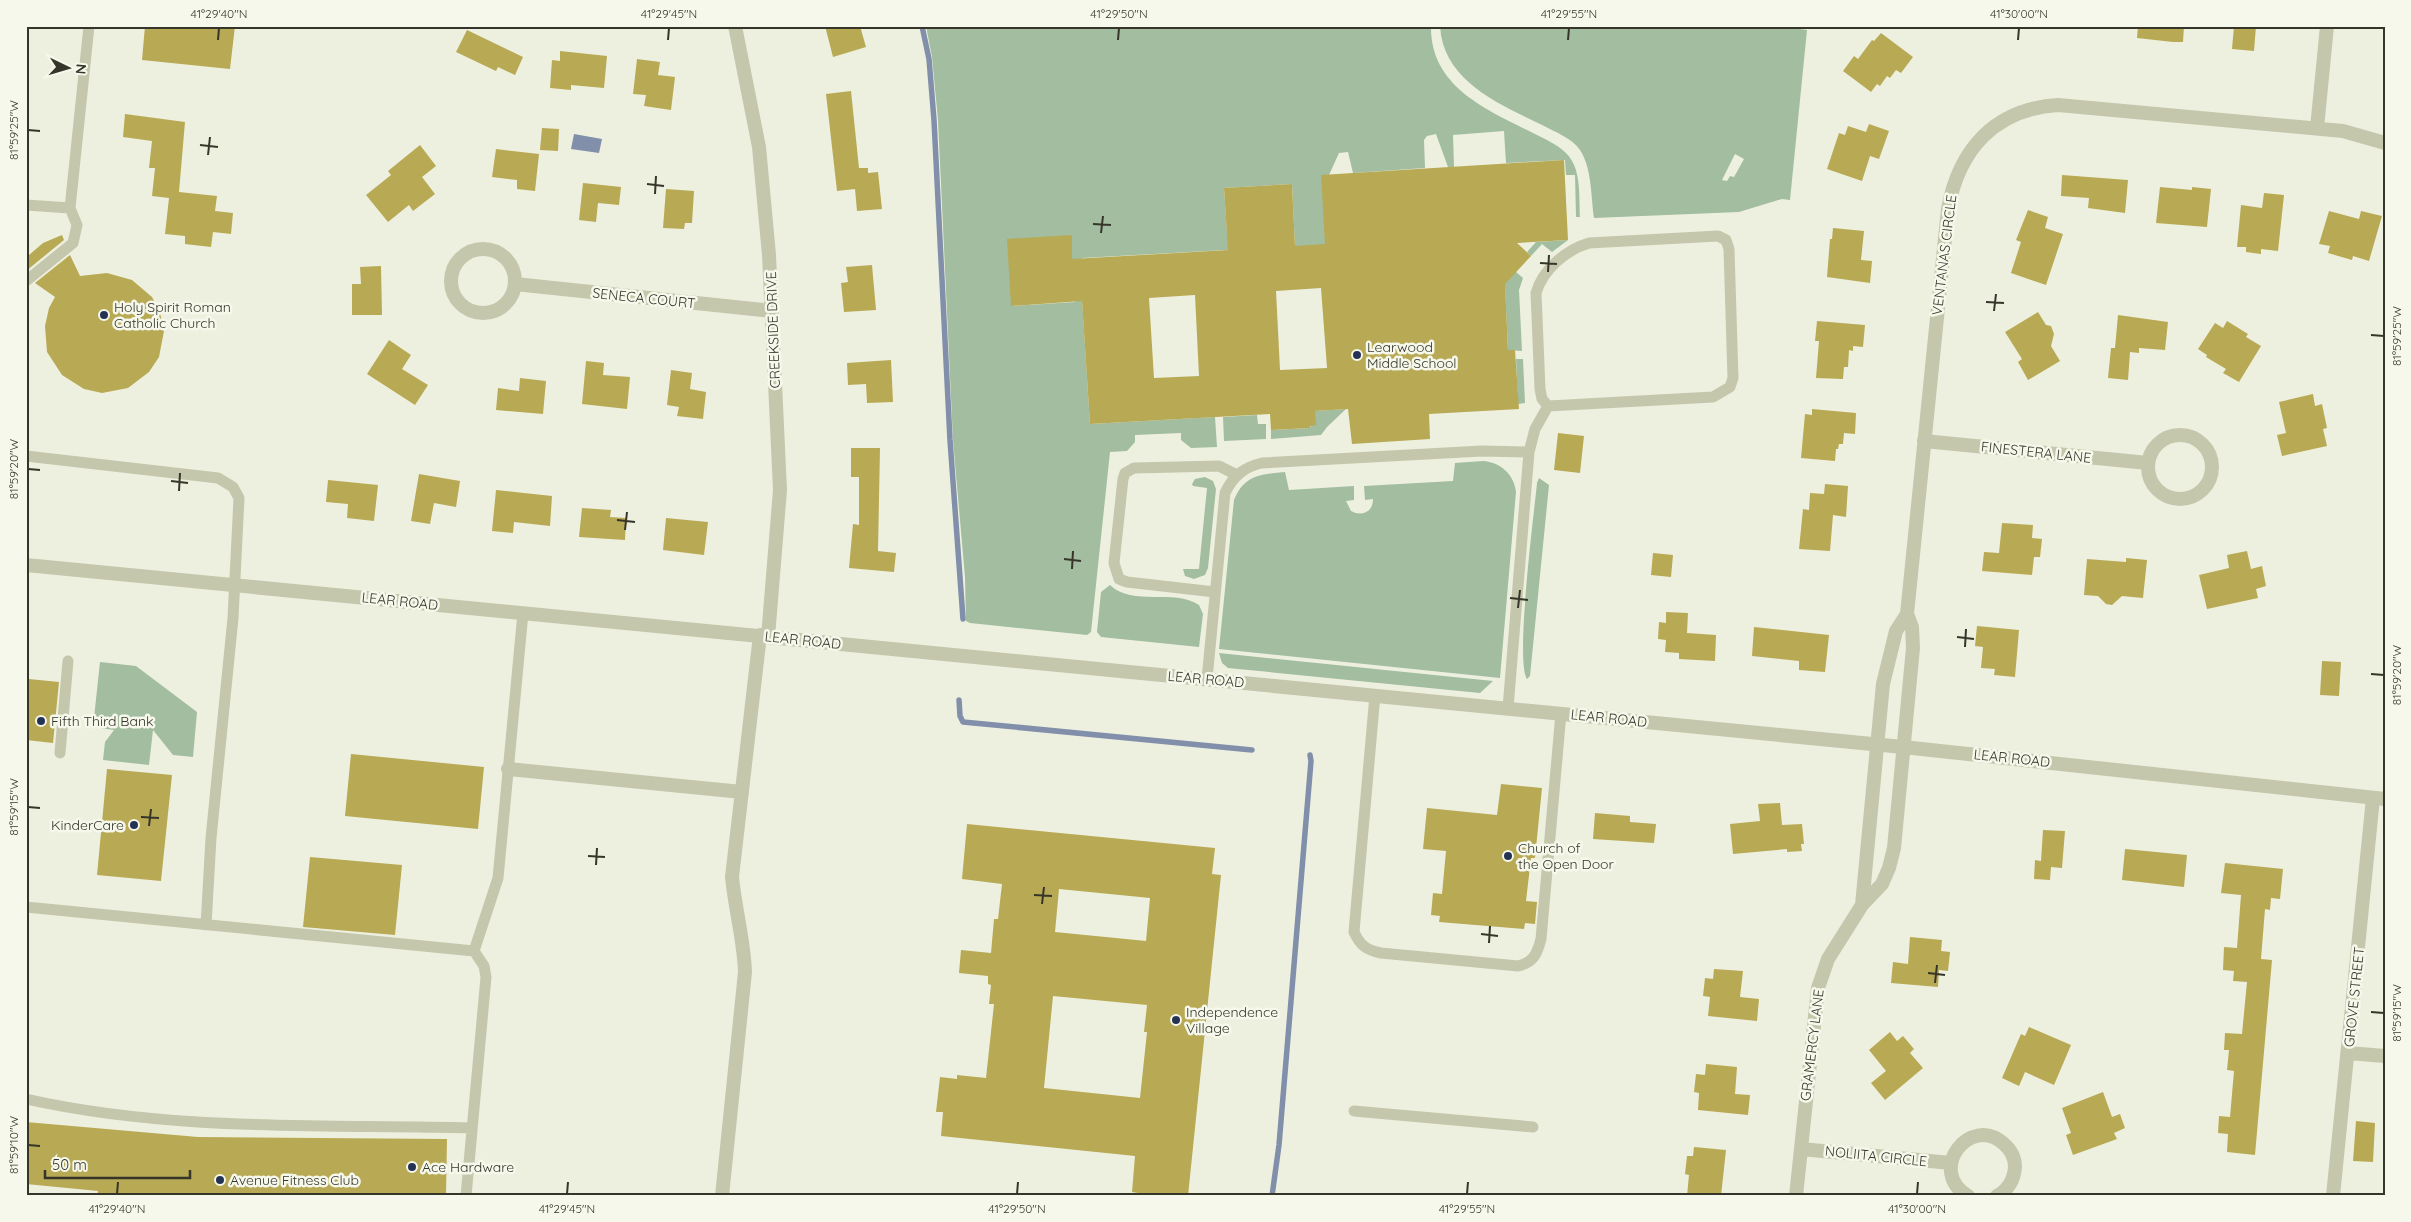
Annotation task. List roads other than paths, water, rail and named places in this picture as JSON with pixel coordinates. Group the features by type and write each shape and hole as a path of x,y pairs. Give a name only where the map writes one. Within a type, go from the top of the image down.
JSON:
{"street":[{"name":"CREEKSIDE DRIVE","path":"722,1196 745,972 745,952 734,900 732,877 764,636 780,490 769,254 759,147 735,26"},
{"path":"2317,128 2327,26"},
{"name":"VENTANAS CIRCLE","path":"1903,747 1913,648 1912,627 1907,614 1951,192 1963,160 1978,140 1992,128 2027,110 2071,104 2343,131 2385,143"},
{"path":"486,249 498,252 510,262 515,284 512,296 505,305 492,313 480,313 469,310 460,303 452,290 451,278 454,267 461,258 475,250 486,249"},
{"name":"SENECA COURT","path":"515,284 772,311"},
{"path":"2185,435 2201,443 2208,450 2211,460 2211,474 2207,484 2199,493 2188,498 2172,498 2161,493 2152,484 2148,472 2148,463 2150,454 2161,440 2171,436 2185,435"},
{"name":"FINESTERA LANE","path":"1924,441 2148,463"},
{"name":"LEAR ROAD","path":"26,565 1877,744 2379,798"},
{"name":"VENTANAS CIRCLE","path":"1877,744 1883,684 1889,654 1896,631 1907,614"},
{"name":"GRAMERCY LANE","path":"1862,906 1877,744"},
{"name":"GRAMERCY LANE","path":"1796,1196 1818,988 1828,959 1862,906 1882,884 1890,868 1894,848 1903,747"},
{"path":"508,768 742,792"},
{"name":"GROVE STREET","path":"2333,1196 2348,1053 2379,798"},
{"path":"2348,1053 2385,1056"},
{"path":"1968,1196 1953,1180 1951,1163 1956,1150 1966,1140 1986,1136 2002,1142 2012,1155 2015,1166 2011,1182 1997,1196"},
{"name":"NOLIITA CIRCLE","path":"1801,1149 1951,1163"}],"lane":[{"path":"26,281 73,243 77,225 70,208 89,26"},
{"path":"26,205 70,208"},
{"path":"1718,236 1726,240 1729,249 1733,378 1730,387 1713,396 1548,406 1542,399 1540,389 1536,293 1539,282 1562,256 1576,247 1589,243 1718,236"},
{"path":"1508,708 1529,452 1535,429 1548,406"},
{"path":"1206,679 1225,493 1237,474 1247,468 1262,464 1482,451 1529,452"},
{"path":"26,456 218,478 227,481 239,498 233,585 233,618 211,838 206,925"},
{"path":"1216,592 1127,582 1119,579 1114,563 1123,479 1125,473 1134,468 1219,466 1237,474"},
{"path":"474,951 498,878 523,613"},
{"path":"60,753 68,661"},
{"path":"1374,695 1354,932 1359,943 1369,950 1380,953 1518,966 1529,963 1537,954 1541,939 1561,713"},
{"path":"26,907 474,951"},
{"path":"466,1196 486,977 484,966 474,951"},
{"path":"26,1099 108,1114 186,1123 472,1128"},
{"path":"1354,1111 1533,1127"}],"water":[{"path":"574,134 602,139 599,153 571,149"}],"waterway":[{"path":"922,26 929,59 934,120 950,440 963,619"},
{"path":"959,700 960,716 963,722 1252,750"},
{"path":"1272,1196 1279,1145 1310,755"}],"place":[{"name":"Holy Spirit Roman Catholic Church","path":"104,315"},
{"name":"Learwood Middle School","path":"1357,355"},
{"name":"Fifth Third Bank","path":"41,721"},
{"name":"KinderCare","path":"134,825"},
{"name":"Church of the Open Door","path":"1508,856"},
{"name":"Independence Village","path":"1176,1020"},
{"name":"Ace Hardware","path":"412,1167"},
{"name":"Avenue Fitness Club","path":"220,1180"}]}
